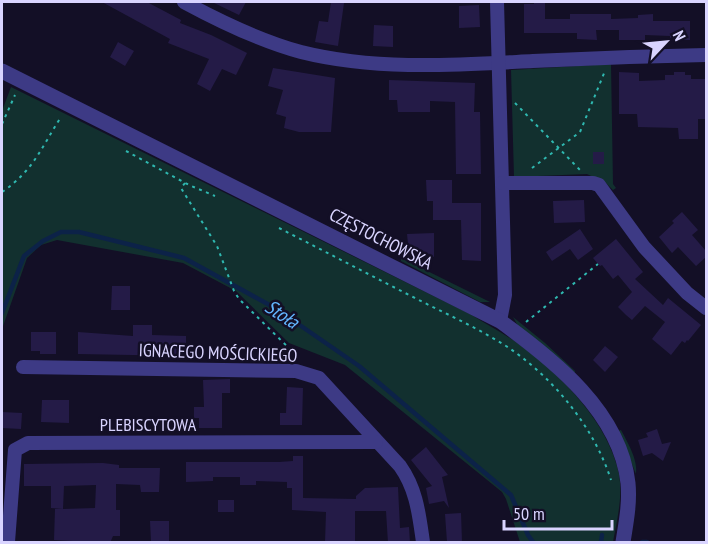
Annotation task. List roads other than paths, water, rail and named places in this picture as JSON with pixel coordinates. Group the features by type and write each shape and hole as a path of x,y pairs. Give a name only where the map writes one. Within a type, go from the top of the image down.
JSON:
{"street":[{"path":"184,2 268,42 345,60 428,65 610,57 706,56"},
{"path":"497,2 498,63 507,183 505,295 500,321"},
{"name":"CZĘSTOCHOWSKA","path":"2,71 500,321 531,344 586,397 612,432 619,447 628,482 628,511 623,543"},
{"path":"507,183 593,183 603,189 658,264 706,308"},
{"name":"IGNACEGO MOŚCICKIEGO","path":"23,367 296,371 319,378 408,478 418,508 423,543"},
{"name":"PLEBISCYTOWA","path":"8,543 15,450 28,443 376,442"}],"waterway":[{"name":"Stoła","path":"2,313 24,256 43,241 61,232 79,232 184,258 275,308 359,366 511,495 533,542"},
{"name":"Stoła","path":"601,542 602,535"},
{"name":"Stoła","path":"642,542 647,542"}]}
